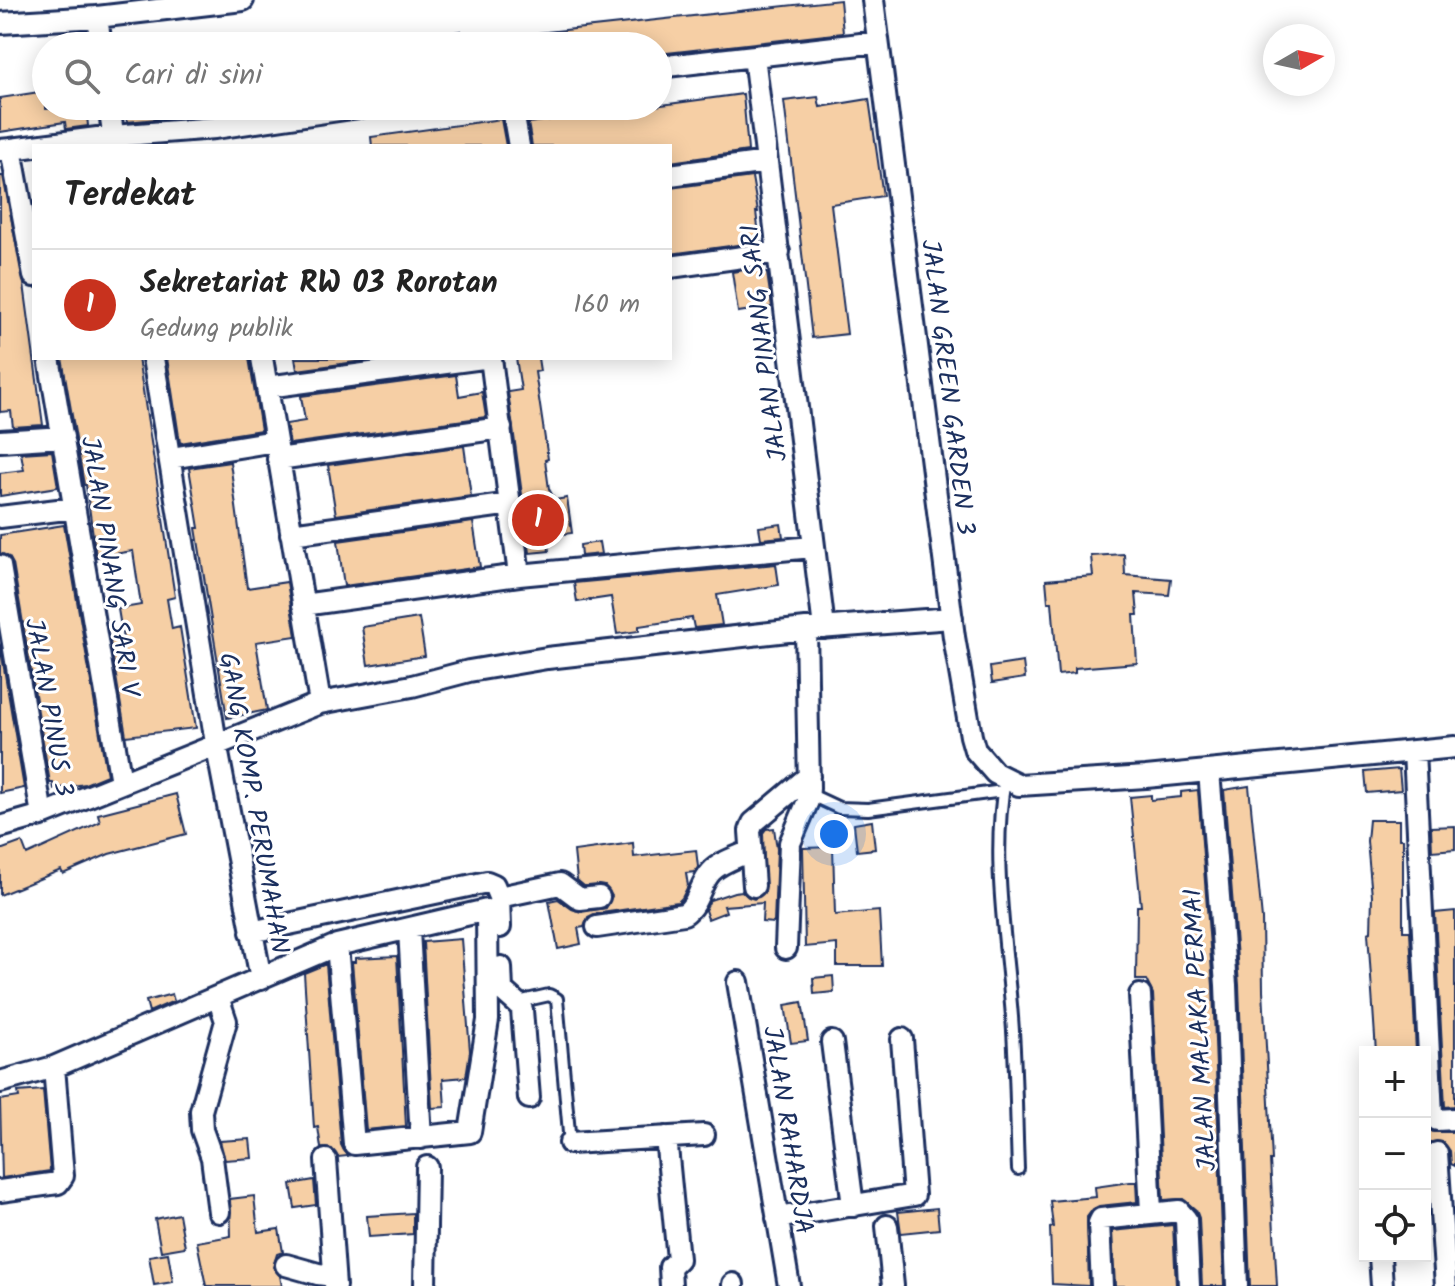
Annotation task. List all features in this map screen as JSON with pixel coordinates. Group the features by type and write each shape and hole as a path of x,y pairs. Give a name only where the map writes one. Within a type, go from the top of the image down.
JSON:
{"street":[{"path":"0,23 97,17 243,0"},
{"name":"JALAN GREEN GARDEN 3","path":"873,0 952,618 971,736 975,750 1001,781"},
{"path":"97,17 99,32"},
{"path":"672,65 878,42"},
{"name":"JALAN PINANG SARI","path":"754,56 779,252 818,626 809,785"},
{"path":"111,120 114,141"},
{"path":"74,144 218,137 299,120"},
{"path":"514,120 519,144"},
{"path":"32,147 6,149 32,267"},
{"path":"672,175 767,162"},
{"path":"672,267 779,252"},
{"name":"JALAN PINANG SARI V","path":"49,360 121,782"},
{"name":"GANG KOMP. PERUMAHAN","path":"0,1082 54,1067 261,979 216,743 153,360"},
{"path":"262,360 320,703"},
{"path":"267,387 468,360"},
{"path":"491,360 519,575"},
{"path":"171,458 501,428"},
{"path":"0,441 63,437"},
{"path":"291,534 511,504"},
{"path":"0,517 74,508"},
{"path":"303,605 519,575 812,547"},
{"name":"JALAN PINUS 3","path":"0,566 42,815 320,703 412,686 469,671 547,658 818,626 952,618"},
{"path":"1001,781 1032,786 1455,747"},
{"path":"1414,751 1432,1115 1437,1120 1455,1119"},
{"name":"JALAN MALAKA PERMAI","path":"1209,771 1226,985 1237,1286"},
{"path":"754,886 750,851 753,823 809,785"},
{"path":"786,948 790,843 809,785"},
{"path":"0,827 42,815"},
{"path":"597,927 684,914 693,908 702,884 711,871 750,851"},
{"path":"251,932 487,882 494,885 499,897 502,990 522,1010 529,1098"},
{"path":"499,897 560,884 580,899 599,897"},
{"path":"261,979 337,945 488,911 488,1020 472,1131 354,1144 337,945"},
{"path":"409,930 421,1138"},
{"name":"JALAN RAHARDJA","path":"738,982 789,1286"},
{"path":"1140,995 1151,1212"},
{"path":"218,997 226,1021 201,1111 202,1130 212,1158 219,1212"},
{"path":"777,1218 914,1195 902,1039"},
{"path":"832,1042 853,1206"},
{"path":"0,1191 58,1183 63,1176 54,1067"},
{"path":"570,1147 704,1135"},
{"path":"666,1137 678,1259 670,1267 671,1286"},
{"path":"1437,1153 1446,1286"},
{"path":"286,1265 334,1281 326,1160"},
{"path":"425,1286 427,1167"},
{"path":"1102,1286 1101,1219 1179,1211 1185,1216 1189,1286"},
{"path":"887,1226 893,1286"},
{"path":"1380,1262 1382,1286"}],"lane":[{"path":"809,785 839,808 868,809 1001,781 998,822 1000,879 1016,1069 1018,1169"},
{"path":"516,1002 549,995 557,999 570,1147"}],"building":[{"path":"840,0 843,33 672,52 672,32 548,32"},
{"path":"32,93 32,120 87,120 88,126 66,129 65,122 0,132 0,98"},
{"path":"743,94 748,151 672,162 672,144 532,144 528,123 550,120 672,120 672,104"},
{"path":"818,97 820,107 869,99 883,196 831,204 847,334 812,338 784,101"},
{"path":"501,120 506,144 372,144 371,137"},
{"path":"0,176 3,176 24,284 43,425 13,427 11,411 0,412"},
{"path":"752,177 760,242 672,254 672,188"},
{"path":"763,267 764,273 767,273 772,307 738,312 732,272"},
{"path":"62,360 138,360 175,597 167,599 172,629 180,627 196,728 126,736 110,641 123,639 118,609 141,605 133,551 96,557"},
{"path":"167,360 249,360 261,430 180,443"},
{"path":"295,360 370,360 297,370"},
{"path":"516,360 538,360 540,371 535,372 548,459 545,460 549,489 555,500 567,498 572,533 547,536 549,551 530,553 508,392 521,390"},
{"path":"456,375 459,396 482,392 486,417 290,444 286,424 305,421 301,396"},
{"path":"464,446 471,496 336,515 328,465"},
{"path":"52,451 58,487 0,496 0,473 24,470 21,453"},
{"path":"230,462 247,588 287,582 296,636 256,642 267,710 227,718 189,468"},
{"path":"473,522 480,567 344,586 338,541"},
{"path":"781,524 783,537 761,539 759,527"},
{"path":"64,525 107,775 85,784 54,789 53,783 50,783 13,564 9,557 0,553 0,535"},
{"path":"599,542 601,554 581,556 580,545"},
{"path":"1124,554 1125,575 1171,579 1169,595 1136,593 1137,663 1075,668 1075,673 1058,675 1052,602 1048,602 1046,580 1093,576 1091,556"},
{"path":"776,564 779,585 717,595 722,625 694,628 692,618 639,626 639,631 617,634 611,597 577,602 574,583"},
{"path":"419,618 425,656 368,665 362,627"},
{"path":"0,644 24,788 0,793"},
{"path":"1023,662 1025,678 992,683 990,667"},
{"path":"1399,769 1401,790 1367,793 1365,772"},
{"path":"1249,786 1262,919 1277,1286 1250,1286 1239,985 1224,790"},
{"path":"1198,790 1213,986 1224,1286 1202,1286 1196,1210 1183,1199 1163,1200 1153,994 1146,980 1136,980 1137,906 1141,906 1130,797 1151,795 1151,800 1181,797 1181,792"},
{"path":"176,794 186,834 109,854 63,874 61,870 0,895 0,850 22,842 27,855 100,822 98,814"},
{"path":"1369,820 1399,820 1399,839 1403,839 1403,931 1410,931 1416,1046 1376,1046 1368,933 1371,932 1372,896 1367,841"},
{"path":"872,821 875,849 857,851 854,824"},
{"path":"1455,826 1455,849 1432,851 1431,827"},
{"path":"774,828 777,849 774,923 762,922 763,903 724,906 726,912 708,919 705,910 710,900 742,891 754,899 765,892 763,833 766,829"},
{"path":"633,843 634,857 696,850 698,867 695,872 686,873 688,886 682,898 678,902 594,914 588,917 584,927 578,928 581,944 558,949 549,901 558,899 581,912 606,908 612,896 605,886 584,886 577,880 574,851"},
{"path":"833,847 835,915 879,911 882,966 837,966 837,944 805,947 803,848"},
{"path":"1455,911 1455,1106 1445,1107 1435,913"},
{"path":"461,939 470,1051 466,1077 443,1079 445,1107 432,1108 423,942"},
{"path":"397,956 406,1126 366,1130 352,962 355,958"},
{"path":"326,964 341,1145 348,1156 338,1157 332,1149 321,1148 318,1127 314,1128 304,973"},
{"path":"833,976 834,992 814,994 813,978"},
{"path":"172,994 174,1001 149,1012 146,1001"},
{"path":"802,1002 808,1041 791,1043 785,1005"},
{"path":"43,1090 50,1171 2,1178 0,1100 19,1097 18,1092"},
{"path":"1431,1130 1455,1132 1455,1166 1451,1164 1450,1151 1443,1142 1431,1142"},
{"path":"250,1139 252,1158 225,1160 220,1141"},
{"path":"314,1180 316,1205 295,1208 291,1184"},
{"path":"1136,1182 1137,1202 1099,1206 1087,1217 1089,1286 1052,1284 1050,1201 1096,1197 1095,1187"},
{"path":"254,1196 258,1232 279,1229 283,1252 277,1254 273,1267 280,1276 282,1286 206,1286 197,1242 231,1236 230,1199"},
{"path":"937,1208 939,1229 901,1233 898,1212"},
{"path":"413,1213 413,1234 369,1237 367,1216"},
{"path":"179,1214 185,1247 161,1251 155,1219"},
{"path":"1173,1225 1176,1286 1115,1286 1112,1231"},
{"path":"168,1253 173,1282 154,1285 149,1256"}],"place":[{"name":"Sekretariat RW 03 Rorotan","path":"538,520"}]}
